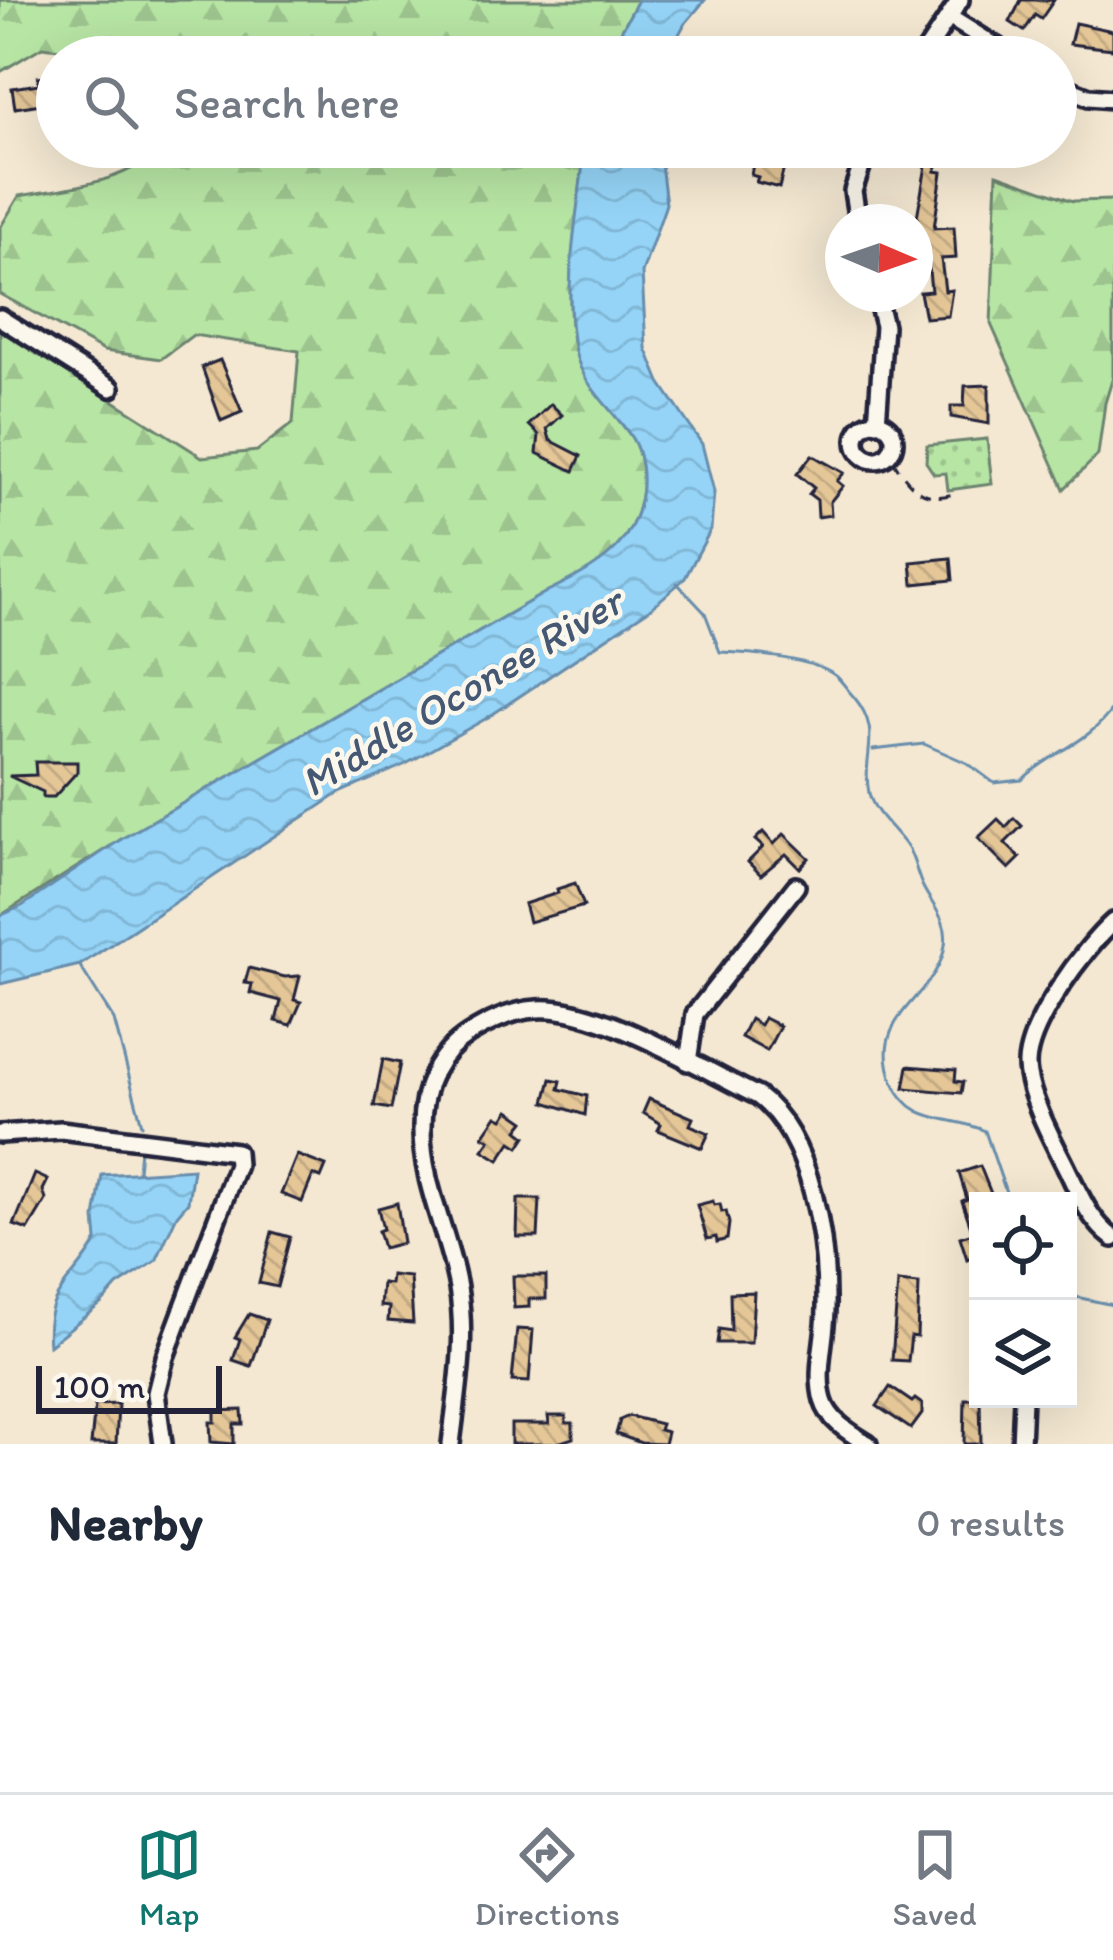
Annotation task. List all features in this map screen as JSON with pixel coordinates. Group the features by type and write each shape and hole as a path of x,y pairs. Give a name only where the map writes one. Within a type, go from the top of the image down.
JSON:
{"street":[{"path":"936,36 960,0"},
{"path":"949,17 979,36"},
{"path":"1077,92 1113,99"},
{"path":"856,204 854,191 861,168"},
{"path":"877,423 881,312"},
{"path":"0,318 111,388"},
{"path":"688,1062 695,1014 796,886"},
{"path":"1113,922 1077,962 1039,1026 1027,1063 1054,1142 1095,1224 1113,1238"},
{"path":"451,1444 463,1338 459,1293 436,1216 422,1130 424,1098 434,1071 452,1045 505,1015 537,1009 570,1011 601,1021 758,1096 777,1110 805,1164 824,1261 826,1311 820,1381 824,1404 836,1423 868,1444"},
{"path":"0,1134 61,1130 236,1152 237,1165 165,1357 156,1393 163,1444"},
{"path":"1021,1444 1023,1408"}],"path":[{"path":"892,459 923,495 936,498 959,492"}],"green space":[{"path":"0,0 638,0 618,36 36,36 36,51 0,72"},
{"path":"583,168 571,278 575,350 598,396 637,447 642,488 632,525 622,540 582,574 123,838 0,916 0,329 202,457 257,451 293,423 299,351 193,335 161,359 104,351 0,294 0,228 19,196 75,187 131,169"},
{"path":"997,174 1073,201 1113,200 1113,377 1098,455 1064,489 991,324"},
{"path":"987,439 992,484 948,490 946,473 934,474 926,462 927,445"}],"water":[{"path":"638,0 705,0 678,36 618,36"},
{"name":"Middle Oconee River","path":"582,168 662,168 666,204 642,273 646,348 660,382 702,444 714,492 711,529 685,578 650,609 487,718 406,764 338,794 80,965 0,984 0,916 123,838 582,574 622,540 638,508 640,460 630,435 579,364 571,326 572,249"},
{"path":"193,1169 188,1202 156,1261 117,1286 49,1345 48,1326 56,1299 97,1240 95,1218 102,1175"}],"building":[{"path":"1021,0 1054,0 1041,19 1035,15 1024,31 1010,22"},
{"path":"1075,23 1113,31 1113,49 1077,45 1077,36 1072,36"},
{"path":"36,84 36,105 15,108 12,88"},
{"path":"752,168 784,168 779,188 756,182 758,177 751,175"},
{"path":"926,168 936,168 942,172 934,228 954,227 956,258 941,259 945,291 952,290 948,316 925,318 924,312 933,312 933,204 919,204"},
{"path":"220,360 242,412 221,421 202,367"},
{"path":"989,385 989,424 951,417 951,406 964,406 965,386"},
{"path":"551,404 562,415 547,429 550,440 581,456 574,471 537,453 539,435 529,425"},
{"path":"812,455 844,473 837,481 843,486 830,502 831,515 818,517 817,500 809,494 814,488 797,474"},
{"path":"951,558 953,580 913,584 911,562"},
{"path":"35,762 77,762 77,772 54,797 43,797 43,792 9,776 36,775"},
{"path":"1014,818 1022,826 1005,843 1020,858 1009,869 978,838 998,819 1006,827"},
{"path":"763,832 774,844 784,834 809,858 800,868 786,854 761,875 748,862 763,847 755,840"},
{"path":"575,883 584,906 529,922 524,904"},
{"path":"249,968 300,976 294,1000 301,1002 291,1025 276,1021 281,1001 250,993 252,984 245,983"},
{"path":"764,1018 780,1026 767,1051 741,1037 750,1019 760,1025"},
{"path":"383,1059 400,1063 391,1109 374,1106"},
{"path":"908,1066 956,1070 955,1081 963,1082 961,1093 904,1088"},
{"path":"551,1079 561,1081 559,1089 587,1096 585,1115 545,1102"},
{"path":"649,1099 693,1118 690,1125 709,1133 702,1148 658,1130 661,1124 643,1113"},
{"path":"509,1110 525,1121 518,1130 526,1136 519,1147 511,1142 499,1160 483,1150 490,1140 483,1136 497,1116 503,1119"},
{"path":"297,1155 326,1166 321,1178 313,1175 302,1202 281,1194"},
{"path":"980,1166 990,1192 969,1192 969,1221 962,1201 967,1199 959,1173"},
{"path":"35,1174 48,1180 43,1190 46,1200 28,1230 14,1225"},
{"path":"518,1199 540,1199 538,1237 517,1237"},
{"path":"713,1201 726,1211 729,1223 727,1239 717,1242 716,1237 707,1239 697,1205"},
{"path":"397,1203 403,1243 383,1248 378,1208"},
{"path":"272,1232 290,1237 277,1287 259,1283"},
{"path":"969,1234 969,1258 967,1259 960,1237"},
{"path":"391,1275 410,1277 413,1323 388,1321 389,1307 380,1306 382,1283 390,1284"},
{"path":"513,1276 546,1276 546,1299 529,1299 529,1307 514,1308"},
{"path":"898,1282 919,1284 917,1337 911,1336 908,1361 892,1360"},
{"path":"754,1292 751,1343 717,1343 719,1329 731,1331 730,1293"},
{"path":"249,1314 267,1320 251,1366 233,1360 240,1339 235,1337"},
{"path":"517,1329 533,1330 529,1382 512,1381"},
{"path":"890,1387 922,1404 922,1414 911,1429 877,1406"},
{"path":"965,1399 969,1399 969,1408 980,1408 981,1444 964,1444"},
{"path":"118,1404 116,1444 91,1444 95,1405"},
{"path":"242,1410 243,1424 234,1424 234,1444 211,1442 215,1411"},
{"path":"548,1416 566,1416 566,1423 573,1423 573,1438 555,1444 511,1444 511,1424 549,1424"},
{"path":"629,1416 661,1424 659,1430 667,1432 664,1444 641,1443 616,1434 620,1420"}],"waterway":[{"path":"677,583 705,613 720,652 780,658 825,670 838,678 863,710 870,733 867,779 871,800 909,850 946,936 940,963 889,1039 887,1059 893,1082 921,1113 985,1131 1006,1192"},
{"path":"873,750 924,744 967,763 994,783 1022,780 1092,731 1113,708"},
{"path":"80,966 114,1020 142,1125"},
{"path":"138,1171 140,1149"},
{"path":"1077,1297 1113,1305"}]}
